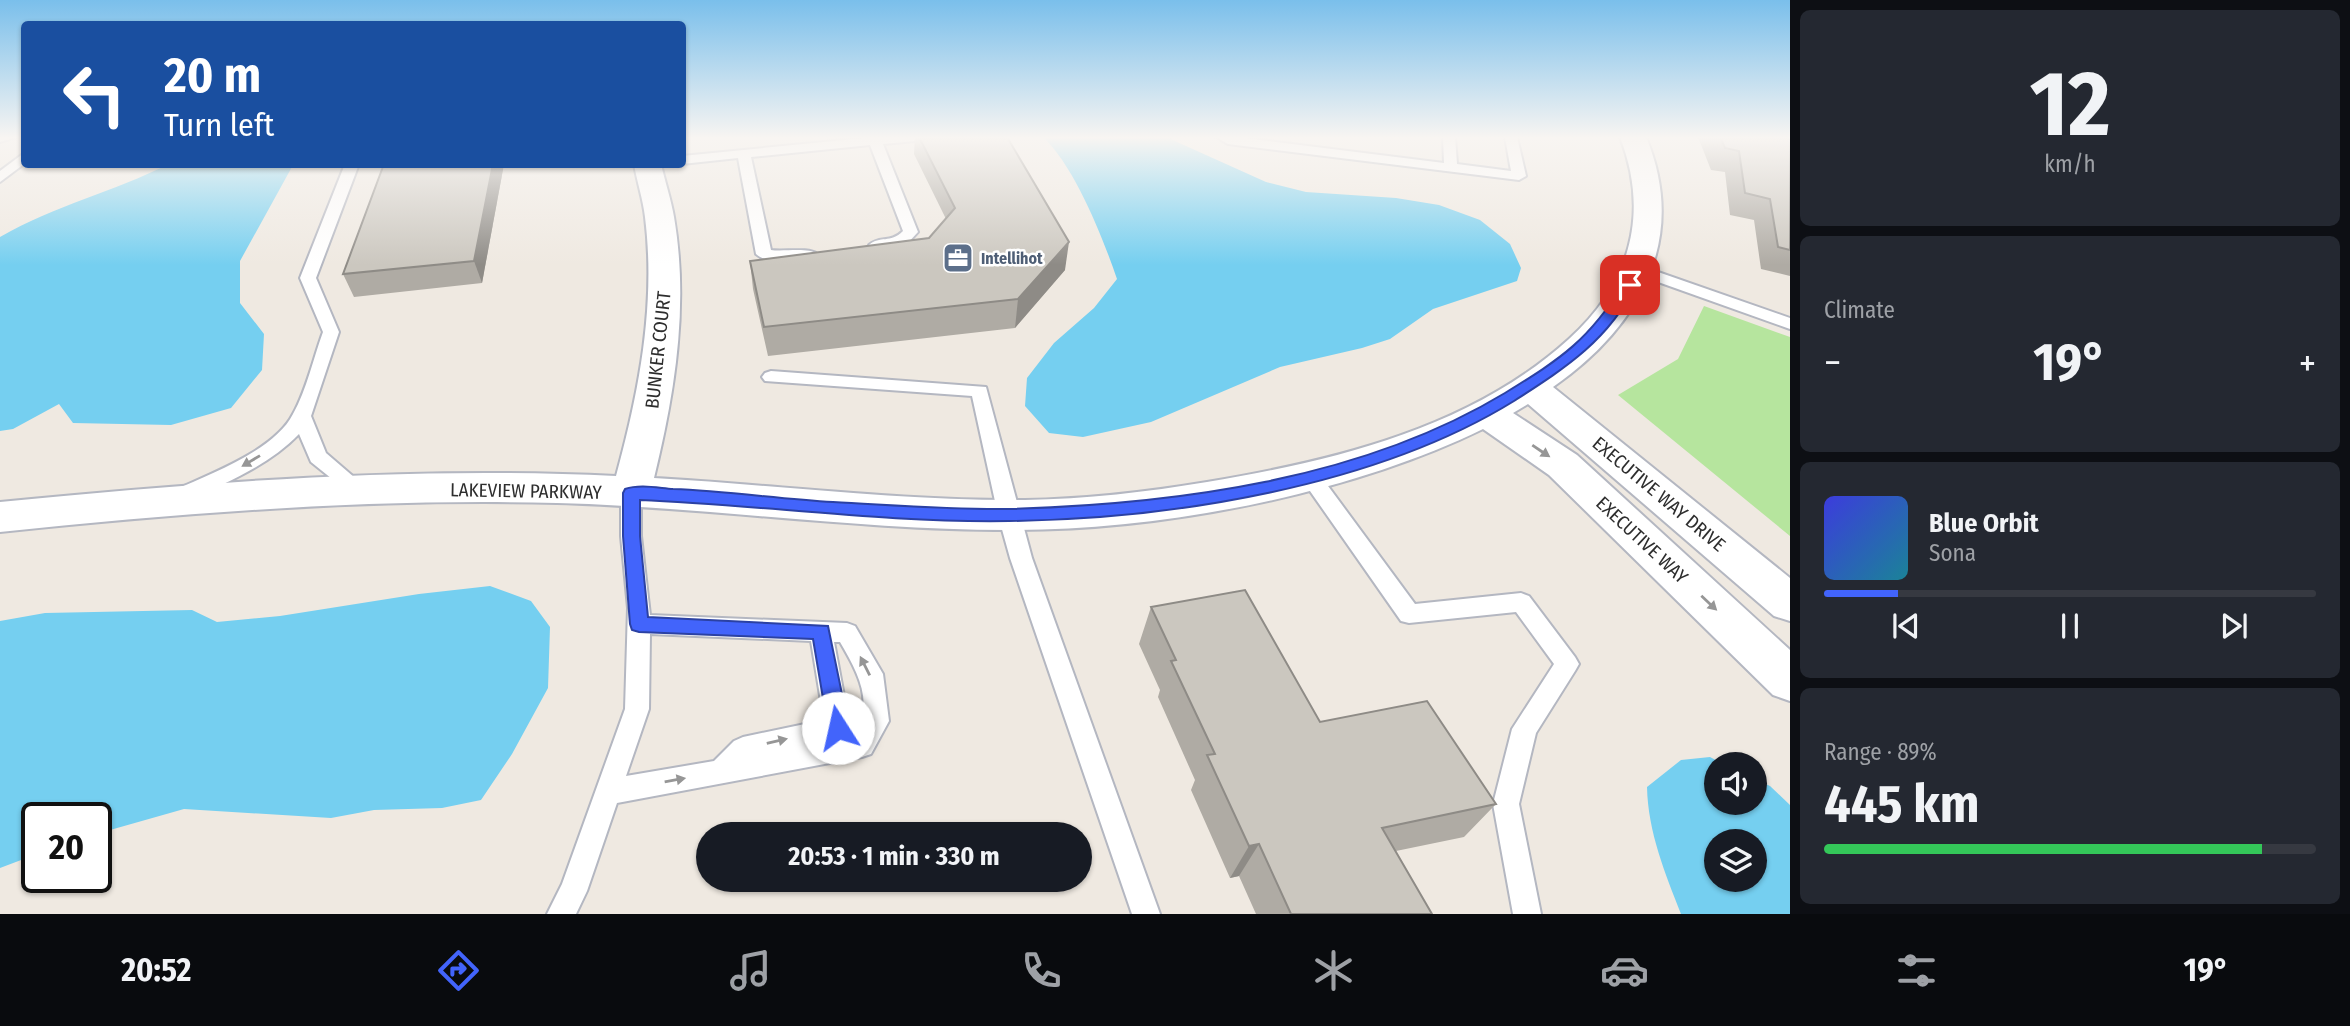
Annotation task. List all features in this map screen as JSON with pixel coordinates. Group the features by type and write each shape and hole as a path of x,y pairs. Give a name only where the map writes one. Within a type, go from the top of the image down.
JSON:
{"street":[{"name":"BUNKER COURT","path":"631,493 652,411 661,358 666,291 660,221 650,180"},
{"name":"LAKEVIEW PARKWAY","path":"0,517 170,500 359,490 509,488 718,497 831,508 1008,515 1136,508 1273,486 1412,446 1485,412 1566,362 1591,339 1622,300 1638,270 1650,228 1649,180"},
{"name":"EXECUTIVE WAY DRIVE","path":"1529,386 1790,603"},
{"name":"EXECUTIVE WAY","path":"1485,412 1563,465 1790,680"}],"lane":[{"path":"170,500 250,463 277,444 302,417 331,332 307,278 346,180"},
{"path":"749,180 764,254 789,257 827,252"},
{"path":"864,247 900,243 911,232 890,180"},
{"path":"1638,270 1790,324"},
{"path":"771,377 980,391 1008,515 1146,914"},
{"path":"302,417 307,436 318,457 359,490"},
{"path":"1310,476 1409,614 1521,602 1567,664 1524,729 1506,804 1527,914"},
{"path":"561,914 573,891 637,709 639,624 631,536 631,493"},
{"path":"608,792 862,746 877,721 871,674 847,633 639,624"},
{"path":"720,772 743,749 838,728 821,632"}],"green space":[{"path":"1704,306 1790,337 1790,536 1618,395 1678,359"}],"water":[{"path":"134,180 285,180 240,261 240,303 264,334 262,370 231,408 171,425 73,423 59,404 13,429 0,431 0,237 42,216"},
{"path":"1074,180 1261,180 1306,192 1396,198 1439,205 1480,220 1510,244 1521,268 1517,281 1433,309 1390,339 1280,367 1151,422 1083,437 1049,433 1025,406 1027,378 1054,343 1094,308 1117,279"},
{"path":"490,586 531,601 550,627 548,688 512,754 481,800 442,808 374,810 331,818 184,809 112,829 112,802 21,802 21,860 0,868 0,621 45,613 192,610 217,622 280,616 419,594"},
{"path":"1704,758 1704,815 1767,815 1767,785 1770,786 1790,805 1790,914 1681,914 1654,836 1647,787 1681,760"}],"building":[{"path":"378,180 490,180 474,261 343,274"},
{"path":"941,180 1032,180 1069,242 1018,299 764,327 750,261 929,238 955,208"},
{"path":"1743,180 1790,180 1790,250 1778,247 1770,199 1745,193"},
{"path":"1245,590 1320,722 1427,701 1496,804 1382,828 1432,914 1291,914 1259,844 1249,846 1207,755 1215,754 1171,661 1176,660 1151,607"}],"place":[{"name":"Intellihot","path":"958,258"}],"route":[{"path":"838,728 821,632 639,624 631,536 631,493 718,497 831,508 1008,515 1136,508 1273,486 1412,446 1469,421 1566,362 1591,339 1622,300 1630,285"}]}
